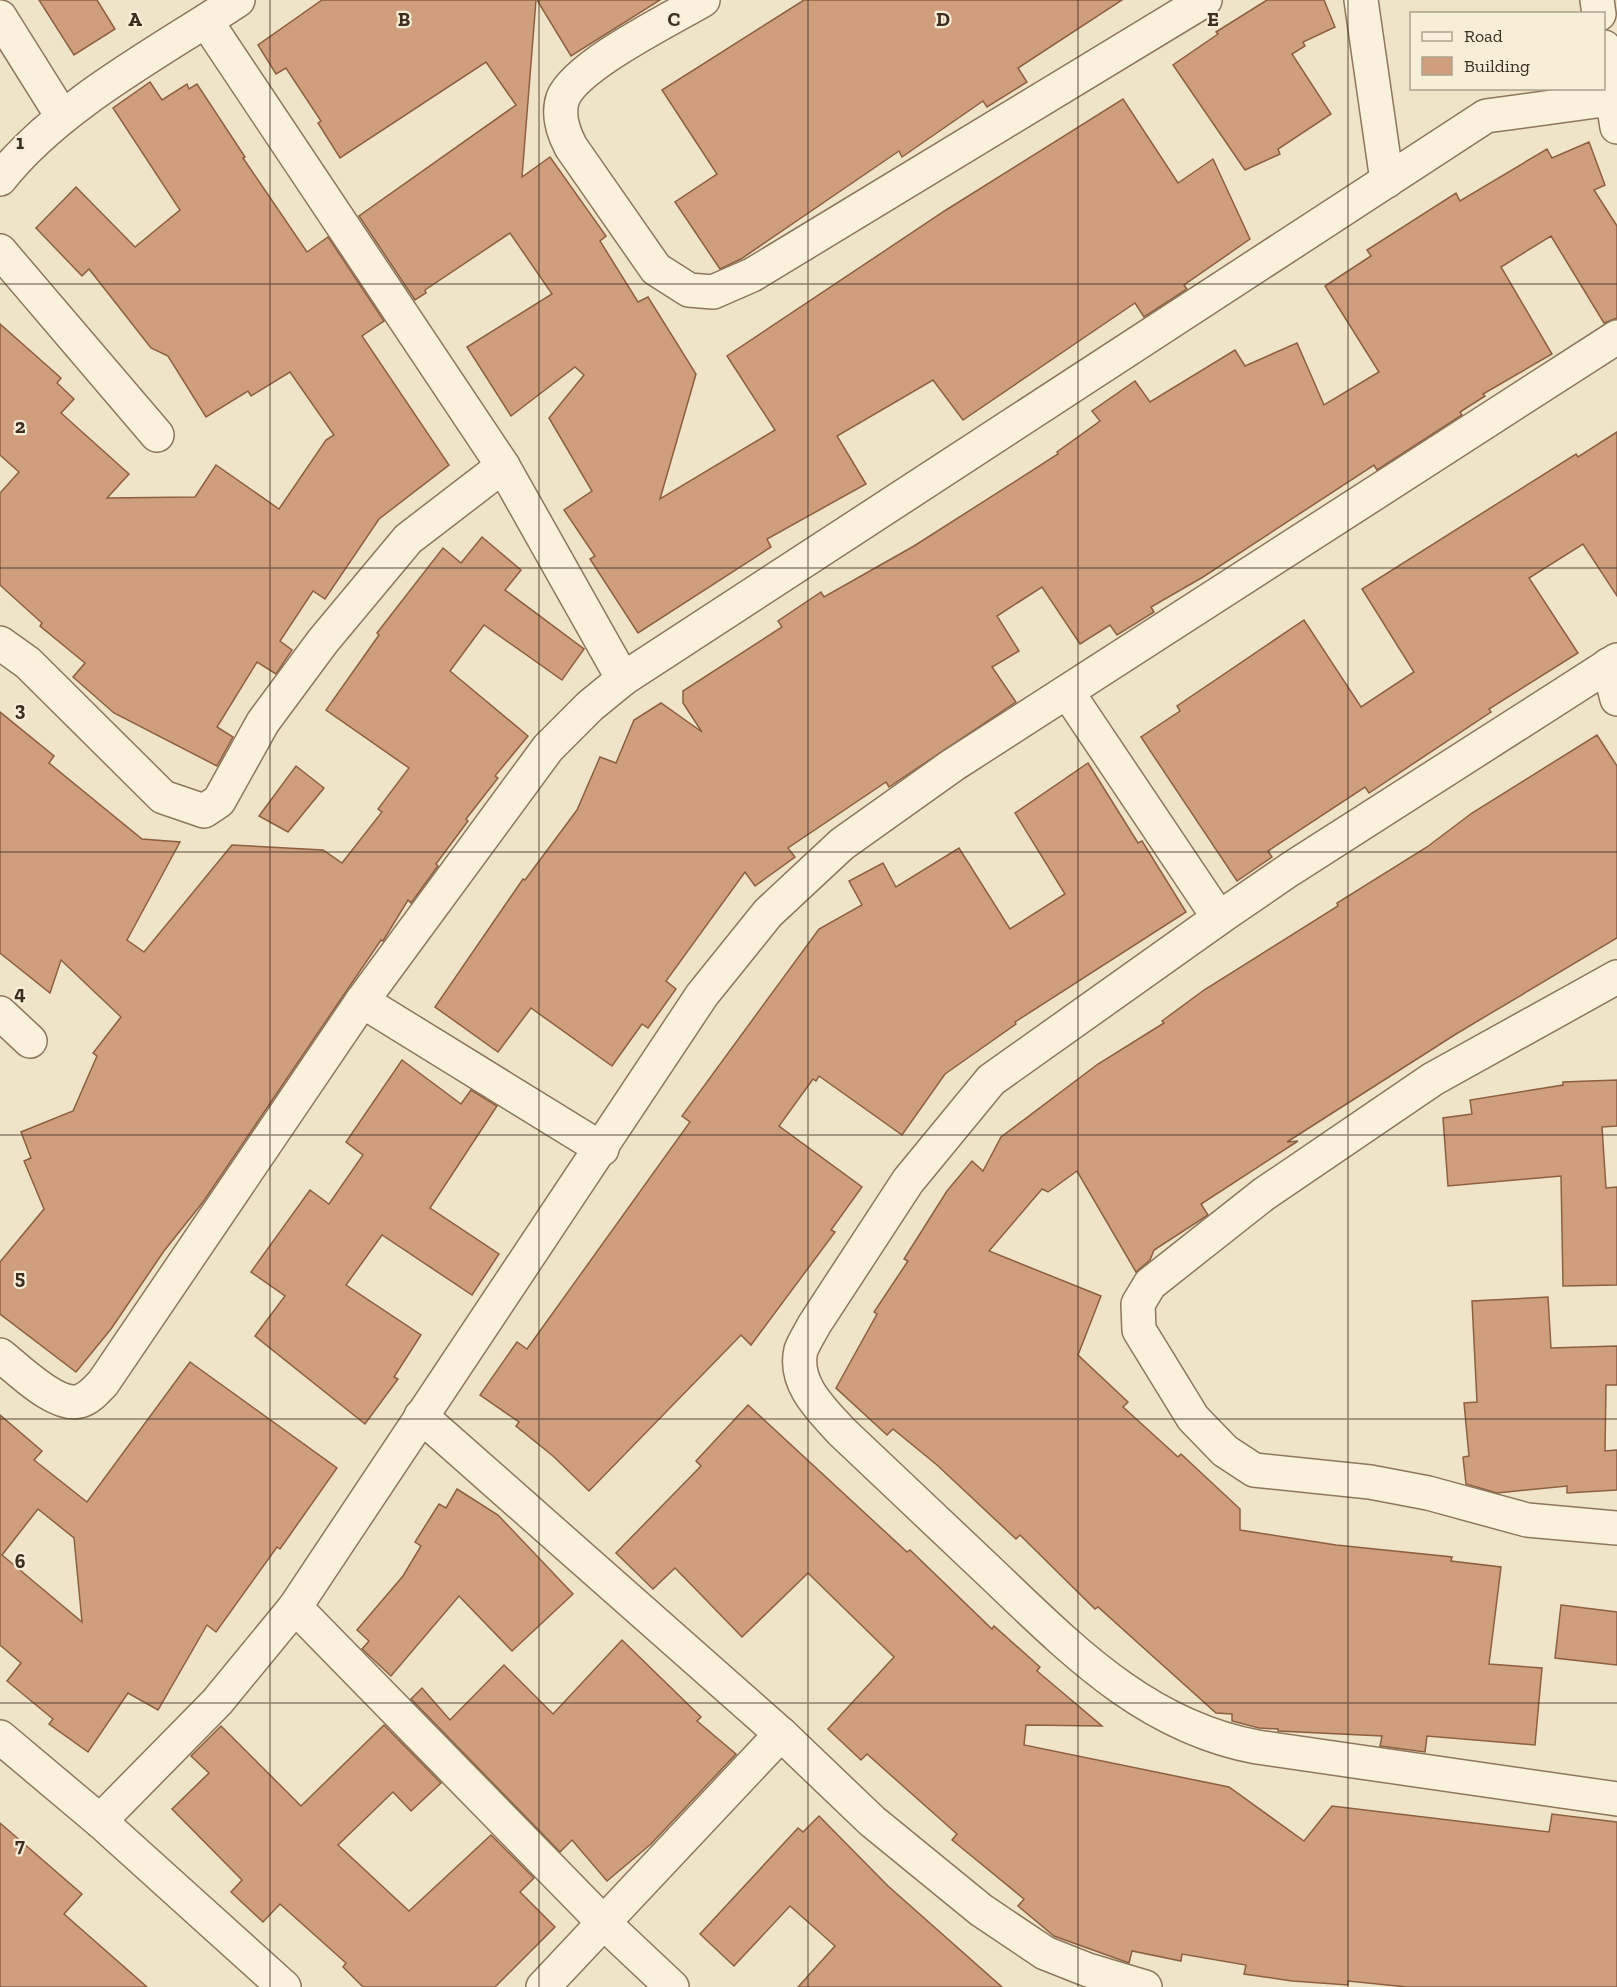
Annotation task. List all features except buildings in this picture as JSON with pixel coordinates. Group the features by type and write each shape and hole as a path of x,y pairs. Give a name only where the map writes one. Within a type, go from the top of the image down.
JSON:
{"street":[{"path":"0,179 30,145 62,116 238,0"},
{"path":"703,0 582,73 563,99 561,114 562,129 571,147 656,268 689,290 713,292 752,275 1205,0"},
{"path":"1361,0 1387,181"},
{"path":"0,17 62,116"},
{"path":"206,21 503,466 623,679"},
{"path":"0,1355 55,1397 68,1402 79,1401 90,1396 103,1383 362,1001 548,748 590,706 623,679 1486,116 1614,113 1605,54"},
{"path":"0,251 157,435"},
{"path":"100,1821 217,1702 294,1607 602,1149 702,996 768,913 842,844 953,765 1617,337"},
{"path":"0,643 28,663 163,797 204,812 219,801 262,722 323,641 408,539 503,466"},
{"path":"1617,699 1612,663 1289,870 991,1080 908,1181 814,1325 801,1350 800,1375 814,1402 841,1431 1083,1661 1159,1714 1223,1741 1617,1799"},
{"path":"1068,693 1220,918"},
{"path":"1617,977 1433,1079 1264,1194 1150,1284 1138,1304 1139,1330 1193,1418 1225,1451 1254,1470 1370,1482 1428,1493 1527,1520 1617,1528"},
{"path":"362,1001 602,1149"},
{"path":"0,1013 30,1041"},
{"path":"421,1416 782,1734 872,1821 981,1910 1045,1953 1088,1970 1145,1987"},
{"path":"294,1607 604,1923 672,1987"},
{"path":"543,1987 782,1734"},
{"path":"0,1737 100,1821 284,1987"}]}
